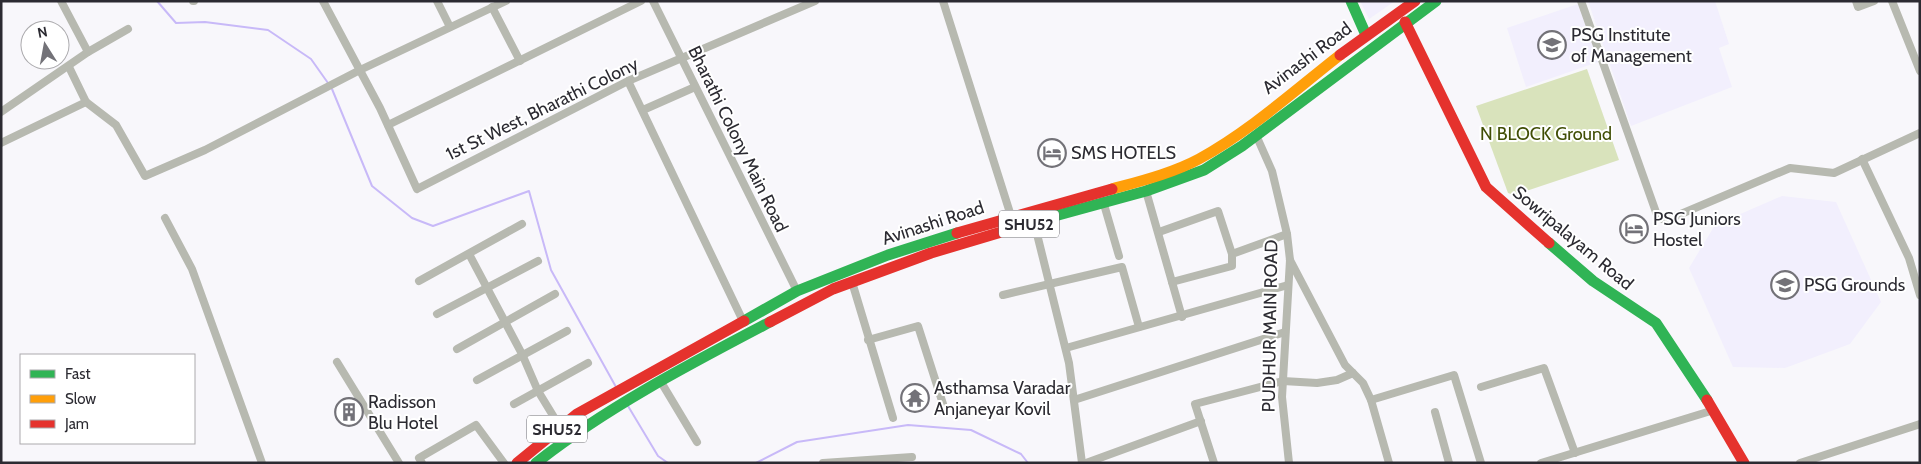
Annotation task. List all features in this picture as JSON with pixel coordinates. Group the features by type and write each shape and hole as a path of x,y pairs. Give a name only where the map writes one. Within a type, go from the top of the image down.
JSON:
{"main road":[{"path":"1351,1 1366,35"},
{"name":"Avinashi Road","path":"517,463 560,427 602,401 797,291 888,255 1011,216 1128,191 1251,134 1366,35 1415,1"},
{"name":"SHU52","path":"1405,22 1436,1"},
{"name":"Avinashi Road","path":"1128,191 1146,191 1204,170 1405,22"},
{"name":"Sowripalayam Road","path":"1405,22 1486,188 1593,281 1656,323 1714,410 1744,463"},
{"name":"Avinashi Road","path":"536,463 569,436 802,303 852,282 931,253 1034,222 1102,198"}],"street":[{"path":"61,1 88,52"},
{"path":"323,1 388,126 641,1"},
{"path":"437,1 450,28"},
{"path":"70,69 86,102 116,125 145,176 204,150 321,92 360,70 506,1"},
{"name":"Bharathi Colony Main Road","path":"653,1 797,291"},
{"name":"1st St West, Bharathi Colony","path":"388,126 417,188 628,81 682,59 804,3 815,1"},
{"path":"943,1 1011,216"},
{"path":"1581,1 1657,215 1662,219 1669,218 1790,168 1834,173 1862,158 1920,133"},
{"path":"1856,1 1858,7 1874,1"},
{"path":"1892,1 1920,71"},
{"path":"492,8 520,61"},
{"path":"70,66 88,52 128,29"},
{"path":"1,112 64,70"},
{"path":"628,81 743,321"},
{"path":"643,110 695,86"},
{"path":"1,143 86,102"},
{"name":"PUDHUR MAIN ROAD","path":"1251,134 1272,171 1287,234 1290,260 1282,396 1289,463"},
{"path":"1862,158 1908,258 1920,295"},
{"path":"1146,191 1182,317"},
{"path":"1102,198 1119,256"},
{"path":"1158,232 1218,211 1232,254 1232,266 1172,282"},
{"path":"165,218 192,269 262,463"},
{"path":"1034,222 1066,348 1082,463"},
{"path":"419,281 522,224"},
{"path":"1232,254 1287,234"},
{"path":"469,254 522,354 538,391 560,427"},
{"path":"1290,260 1346,366 1363,383 1371,400 1389,463"},
{"path":"437,314 538,261"},
{"path":"1003,295 1122,267 1139,327"},
{"path":"852,282 893,418"},
{"path":"1066,348 1182,317 1288,285"},
{"path":"457,349 555,294"},
{"path":"868,340 918,326 943,404"},
{"path":"477,380 567,331"},
{"path":"1074,400 1285,332"},
{"path":"337,362 399,463"},
{"path":"514,404 588,363"},
{"path":"1480,387 1544,368 1575,453"},
{"path":"1214,463 1195,404 1283,381 1317,383 1337,380 1353,373"},
{"path":"1371,400 1454,375 1481,463"},
{"path":"661,382 697,442"},
{"path":"1541,463 1714,410"},
{"path":"1435,412 1449,463"},
{"path":"1086,463 1201,421"},
{"path":"1800,463 1920,424"},
{"path":"422,463 419,458 476,425 504,463"},
{"path":"823,463 912,457"}],"shaded area":[{"path":"1360,1 1395,1 1369,19"},
{"path":"1588,1 1715,1 1729,44 1719,48 1732,87 1631,126"},
{"name":"PSG Institute of Management","path":"1578,4 1598,62 1526,87 1507,28"},
{"name":"PSG Grounds","path":"1782,196 1836,202 1881,302 1850,344 1785,368 1733,367 1689,268 1715,225"}],"green space":[{"name":"N BLOCK Ground","path":"1587,69 1619,160 1514,195 1508,193 1476,106"}],"waterway":[{"path":"157,1 176,23 205,22 268,30 311,59 328,83"},
{"path":"332,89 372,186 412,218 433,226 529,191 551,270 616,387"},
{"path":"628,406 658,456 668,463"},
{"path":"756,463 797,442 908,425 971,430 1021,454 1028,463"}],"traffic: fast":[{"path":"1351,1 1366,35"},
{"path":"1051,217 1146,191 1204,170 1242,146 1436,1"},
{"path":"744,321 797,291 888,255 957,233"},
{"path":"1549,243 1593,281 1656,323 1707,400"},
{"path":"536,463 591,423 620,405 680,370 770,322"}],"traffic: slow":[{"path":"1112,189 1179,168 1218,148 1271,110 1340,55"}],"traffic: jam":[{"path":"1340,55 1415,1"},
{"path":"1405,22 1486,187 1549,243"},
{"path":"957,233 1112,189"},
{"path":"770,322 833,289 931,253 1051,217"},
{"path":"517,463 577,414 744,321"},
{"path":"1707,400 1744,463"}],"place":[{"name":"PSG Institute of Management","path":"1552,45"},
{"name":"SMS HOTELS","path":"1052,153"},
{"name":"PSG Juniors Hostel","path":"1634,229"},
{"name":"PSG Grounds","path":"1785,285"},
{"name":"Asthamsa Varadar Anjaneyar Kovil","path":"915,398"},
{"name":"Radisson Blu Hotel","path":"349,412"}]}
